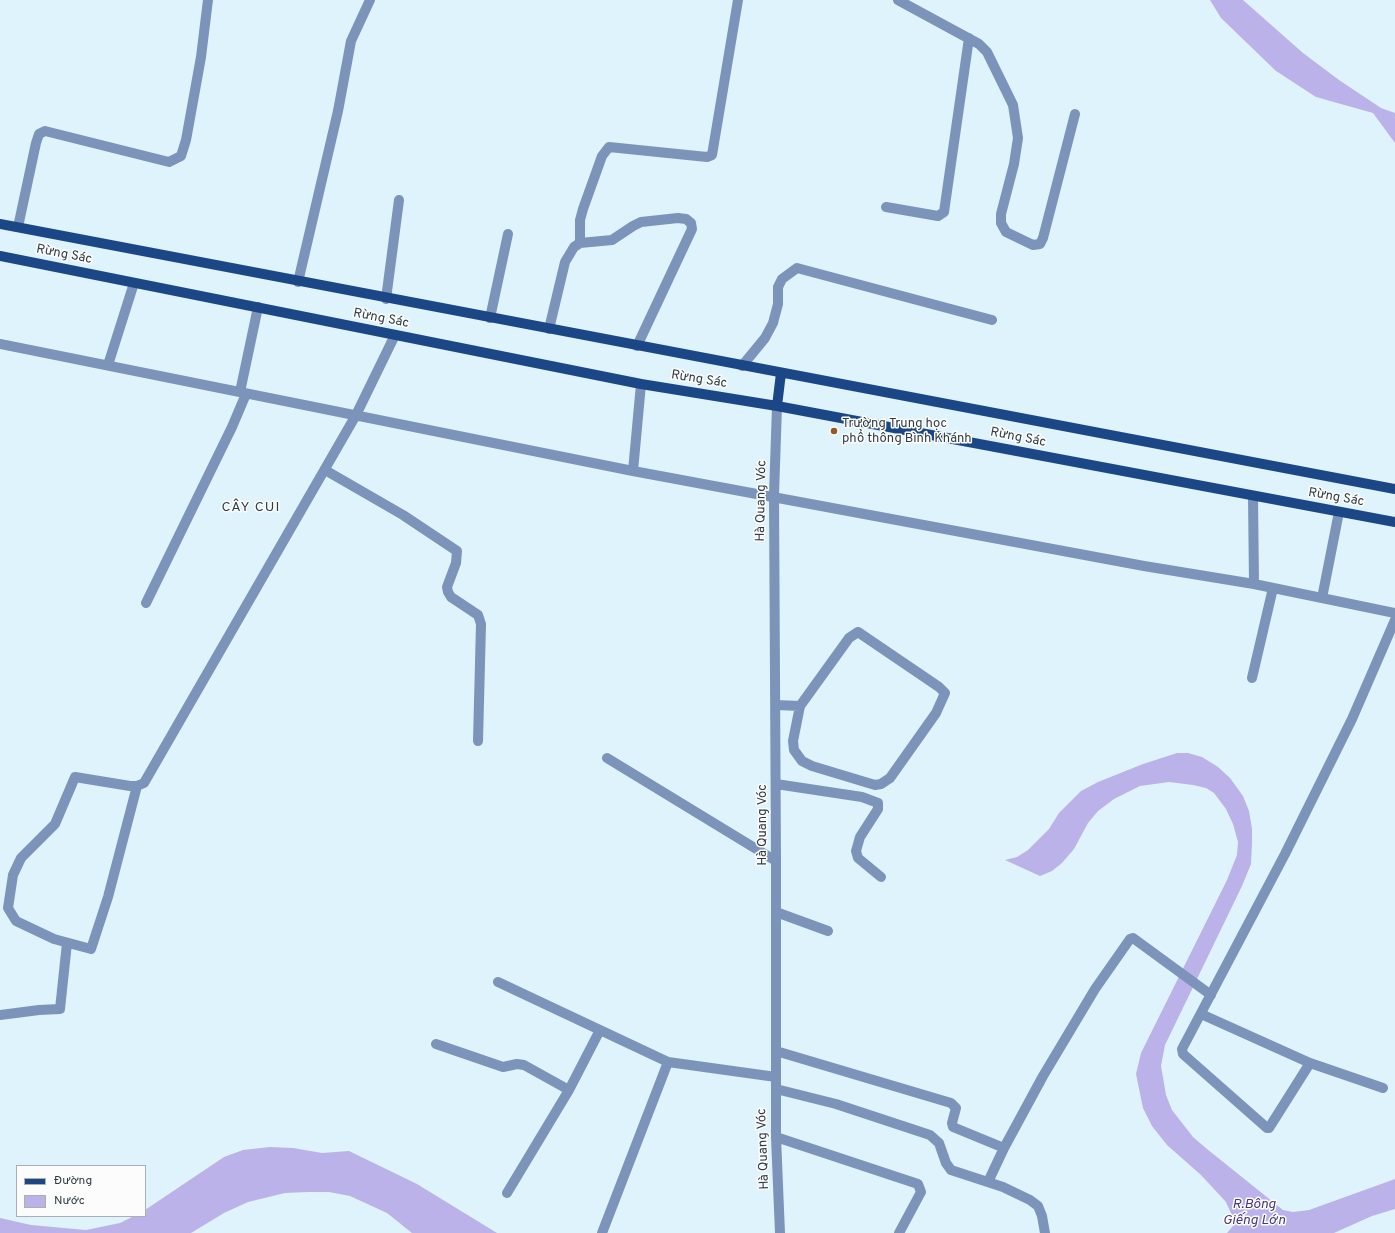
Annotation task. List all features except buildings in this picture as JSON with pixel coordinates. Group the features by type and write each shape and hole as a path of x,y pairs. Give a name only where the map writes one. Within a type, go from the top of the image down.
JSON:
{"main road":[{"name":"Rừng Sác","path":"0,224 386,299 1395,489"},
{"name":"Rừng Sác","path":"0,256 641,384 777,406 1395,522"},
{"path":"777,406 781,373"}],"street":[{"path":"18,227 36,143 39,134 45,130 169,162 181,156 186,140 200,65 208,0"},
{"path":"298,282 338,111 351,41 370,0"},
{"path":"580,243 580,220 583,209 602,156 609,147 707,157 712,155 738,0"},
{"path":"898,0 969,38 979,44 986,52 1013,105 1017,122 1018,138 1014,164 1001,214 1001,224 1006,232 1033,245 1040,244 1042,238 1075,114"},
{"path":"886,207 938,216 944,212 969,38"},
{"path":"386,299 399,200"},
{"path":"549,329 565,262 570,252 580,243 612,240 641,222 678,218 686,219 691,223 692,229 638,346"},
{"path":"490,318 508,234"},
{"path":"742,366 765,338 773,324 778,304 778,287 782,280 797,268 992,320"},
{"path":"108,365 134,282"},
{"path":"146,603 232,427 243,393 244,376 258,308"},
{"path":"137,786 108,897 91,949 54,939 16,921 8,908 13,875 21,858 55,824 75,777 137,786 144,783 356,415 395,335"},
{"path":"0,344 633,471 1144,566 1254,584 1395,613"},
{"path":"633,471 641,384"},
{"name":"Hà Quang Vóc","path":"777,406 774,496 776,705 776,1137 780,1233"},
{"path":"325,470 457,550 456,563 447,587 448,592 451,597 478,615 481,624 478,741"},
{"path":"1253,496 1254,584"},
{"path":"1322,598 1339,512"},
{"path":"1252,678 1273,588"},
{"path":"1310,1063 1272,1126 1268,1128 1183,1054 1182,1048 1289,847 1352,718 1395,620"},
{"path":"858,632 933,683 945,693 936,713 890,778 881,784 875,785 812,766 802,761 794,750 793,741 800,706 836,655 850,638 858,632"},
{"path":"776,705 800,706"},
{"path":"607,758 776,861"},
{"path":"776,784 862,797 878,803 878,810 860,837 856,851 858,858 881,877"},
{"path":"776,912 828,931"},
{"path":"988,1182 1004,1148 1043,1076 1095,989 1130,939 1133,938 1211,995"},
{"path":"0,1015 60,1009 67,943"},
{"path":"498,982 668,1062 776,1077"},
{"path":"1201,1014 1310,1063 1383,1088"},
{"path":"507,1193 569,1090 600,1030"},
{"path":"436,1044 503,1067 517,1064 524,1065 569,1090"},
{"path":"776,1052 951,1103 956,1108 952,1123 953,1127 1004,1148"},
{"path":"602,1233 668,1062"},
{"path":"776,1089 836,1104 930,1135 939,1143 946,1163 952,1170 988,1182 1030,1200 1038,1206 1042,1216 1045,1233"},
{"path":"776,1137 918,1184 921,1192 899,1233"}],"water":[{"path":"1210,0 1243,0 1303,53 1339,80 1381,108 1395,113 1395,143 1373,113 1316,97 1276,71 1221,18"},
{"name":"R.Bông Giếng Lớn","path":"1177,753 1188,753 1202,757 1218,767 1230,778 1243,796 1249,811 1252,829 1252,843 1251,864 1242,886 1165,1045 1161,1066 1166,1095 1172,1110 1193,1137 1283,1210 1293,1212 1309,1210 1395,1179 1395,1209 1372,1216 1334,1233 1227,1233 1233,1226 1234,1220 1226,1202 1201,1175 1167,1145 1152,1126 1143,1108 1136,1074 1141,1053 1227,880 1237,855 1238,842 1233,824 1226,809 1214,793 1206,788 1169,782 1140,786 1114,799 1098,811 1088,823 1074,849 1062,863 1052,871 1040,876 1005,860 1017,857 1028,850 1049,829 1059,813 1081,791 1098,782 1143,764"},
{"path":"270,1147 293,1148 322,1153 349,1151 417,1184 497,1233 412,1233 387,1213 350,1196 329,1192 308,1192 285,1193 248,1202 224,1213 191,1233 0,1233 0,1218 31,1225 86,1230 120,1223 132,1217 146,1217 146,1209 224,1157 243,1150"}],"place":[{"name":"Trường Trung học phổ thông Bình Khánh","path":"834,431"}],"district":[{"name":"CÂY CUI","path":"251,508"}]}
